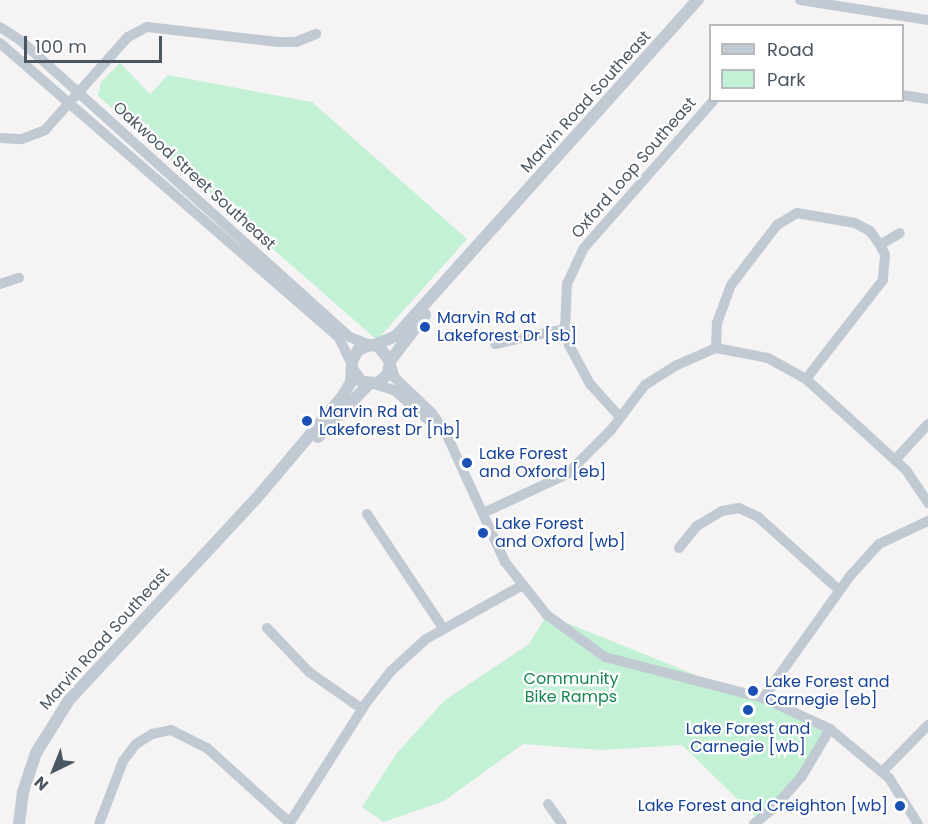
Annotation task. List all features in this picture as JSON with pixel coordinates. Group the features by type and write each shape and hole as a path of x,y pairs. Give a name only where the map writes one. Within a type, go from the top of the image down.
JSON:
{"street":[{"name":"Marvin Road Southeast","path":"372,345 396,336 498,226 698,0"},
{"path":"800,0 928,20"},
{"name":"Oakwood Street Southeast","path":"0,27 79,93 350,337 372,345"},
{"path":"0,138 22,139 45,130 128,37 147,27 278,42 296,42 316,34"},
{"name":"Oakwood Street Southeast","path":"0,43 339,338 352,367"},
{"path":"904,95 928,99"},
{"name":"Oxford Loop Southeast","path":"620,417 590,384 565,329 567,284 583,249 712,102"},
{"path":"716,348 717,323 738,271 787,218 809,214 855,223 870,231 880,245 886,266 877,291 806,379"},
{"name":"Marvin Road Southeast","path":"390,363 498,226"},
{"path":"880,245 900,233"},
{"path":"0,284 19,278"},
{"path":"495,344 565,329"},
{"path":"449,441 394,390 358,379 352,367 355,353 372,345 383,349 394,378 431,412 449,441 505,562 521,586 547,615 605,657 763,698 830,729 882,772 918,824"},
{"path":"483,513 567,474 620,417 645,385 659,374 716,348 768,358 806,379 895,460 928,503"},
{"path":"372,384 386,378 390,363"},
{"name":"Marvin Road Southeast","path":"20,824 29,772 56,716 256,499 342,397 351,382 352,367"},
{"name":"Marvin Road Southeast","path":"256,499 372,384"},
{"path":"895,460 928,424"},
{"path":"679,548 697,526 722,511 739,508 758,517 838,589"},
{"path":"368,514 443,628"},
{"path":"763,698 838,589 879,544 928,521"},
{"path":"99,824 129,753 152,734 171,730 207,748 289,823 362,709 391,671 443,628 521,586"},
{"path":"267,628 309,672 362,709"},
{"path":"882,772 928,725"},
{"path":"754,824 774,808 802,776 830,729"},
{"path":"548,804 562,824"}],"green space":[{"path":"120,63 150,94 168,75 312,102 467,239 377,340 98,96 101,82"},
{"name":"Community Bike Ramps","path":"547,615 830,729 774,808 759,820 682,745 602,750 523,744 444,801 384,822 362,807 397,753 445,700 529,644"}],"place":[{"name":"Marvin Rd at Lakeforest Dr [sb]","path":"425,327"},
{"name":"Marvin Rd at Lakeforest Dr [nb]","path":"307,421"},
{"name":"Lake Forest and Oxford [eb]","path":"467,463"},
{"name":"Lake Forest and Oxford [wb]","path":"483,533"},
{"name":"Lake Forest and Carnegie [eb]","path":"753,691"},
{"name":"Lake Forest and Carnegie [wb]","path":"748,710"},
{"name":"Lake Forest and Creighton [wb]","path":"900,806"}]}
